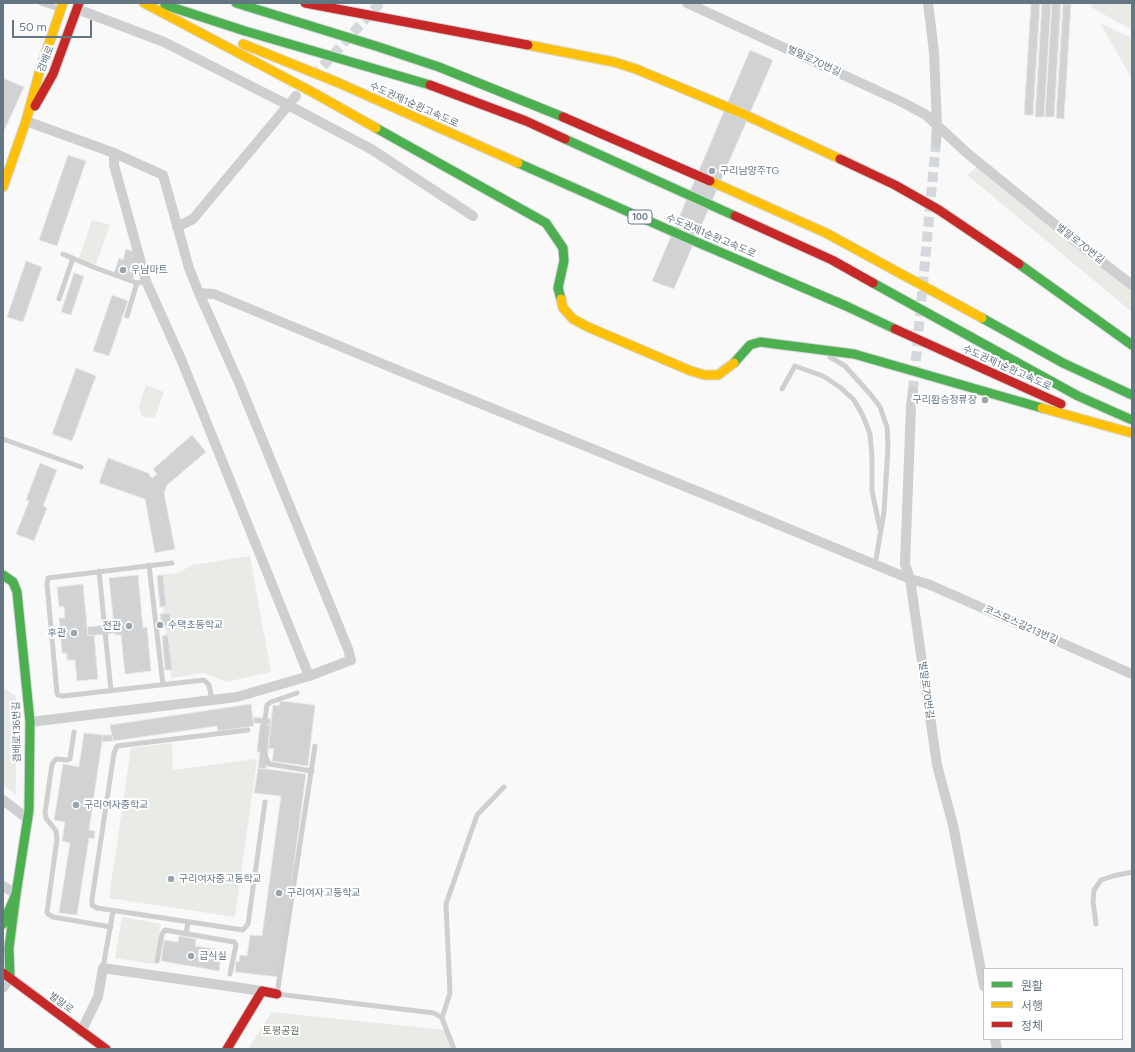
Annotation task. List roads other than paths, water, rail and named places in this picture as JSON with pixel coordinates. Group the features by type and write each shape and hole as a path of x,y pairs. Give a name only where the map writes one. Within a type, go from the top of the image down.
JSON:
{"main road":[{"path":"144,3 314,93 546,223 563,248 564,261 558,288 563,308 573,319 588,327 691,371 705,375 718,376 736,362 750,345 760,342 854,354 1132,433"},
{"name":"수도권제1순환고속도로","path":"150,3 254,49 339,83 678,234 846,306 951,355 1071,408 1132,427"},
{"name":"수도권제1순환고속도로","path":"159,3 246,31 401,76 526,121 832,260 1078,396 1132,420"},
{"path":"236,3 439,67 574,120 819,230 1063,362 1132,395"},
{"path":"305,3 580,55 614,62 636,69 739,112 894,185 939,210 1036,276 1132,346"},
{"name":"검배로","path":"3,187 26,121 40,70 62,6"},
{"name":"검배로","path":"26,121 53,74 78,6"},
{"name":"겸배로136번길","path":"3,575 13,582 17,592 30,722 28,819 16,894"},
{"path":"3,924 16,894"},
{"path":"7,976 16,894"},
{"name":"벌말로","path":"7,976 106,1049"},
{"path":"227,1049 262,991 278,994"}],"street":[{"name":"벌말로70번길","path":"687,3 902,102 926,115 967,153 1132,285"},
{"path":"928,3 934,52 937,126 936,142"},
{"path":"78,6 164,42 371,149 473,216"},
{"path":"177,227 193,219 296,96"},
{"path":"26,121 114,153 163,175 189,268 240,385 348,649 351,660 309,676 237,697 30,722"},
{"path":"114,153 114,165 141,282 181,359 309,676"},
{"name":"코스모스길213번길","path":"199,293 214,294 875,565 910,579 928,584 1132,674"},
{"name":"벌말로70번길","path":"913,391 911,406 904,564 910,579 937,765 954,825 983,981"},
{"path":"3,800 28,819"},
{"path":"3,886 16,894"},
{"path":"81,1032 98,997 103,968 262,991"},
{"path":"3,988 7,976"}],"lane":[{"path":"41,3 62,6"},
{"path":"63,254 141,282 127,316"},
{"path":"58,299 72,258"},
{"path":"815,349 845,366 871,395 880,408 887,427 888,447 884,512 875,565"},
{"path":"782,389 795,366 823,376 841,388 854,400 863,416 870,434 872,491 880,532"},
{"path":"3,439 82,467"},
{"path":"172,563 50,577 47,580 57,693 58,695 63,696 204,680 209,685 212,700"},
{"path":"149,566 162,685"},
{"path":"99,571 110,691"},
{"path":"297,693 271,702 267,705 262,748 269,764 312,770"},
{"path":"248,730 119,746 115,748 92,905 94,907 244,930 248,926 265,802"},
{"path":"74,732 70,759 54,759 51,771 45,813 46,818 56,831 57,839 47,912 53,917 111,927"},
{"path":"315,746 278,994 434,1013 442,1018 454,1049"},
{"path":"442,1018 450,992 446,904 477,815 504,787"},
{"path":"1096,924 1093,902 1094,890 1101,880 1132,872"},
{"path":"103,968 113,910"},
{"path":"186,934 188,922"},
{"path":"157,961 162,934 164,931 186,934 235,943 230,974"}],"tunnel":[{"path":"313,77 380,3"},
{"path":"913,391 936,142"}],"place":[{"name":"구리남양주TG","path":"712,171"},
{"name":"우남마트","path":"123,270"},
{"name":"구리환승정류장","path":"985,400"},
{"name":"수택초등학교","path":"160,625"},
{"name":"전관","path":"129,626"},
{"name":"후관","path":"74,633"},
{"name":"구리여자중학교","path":"76,805"},
{"name":"구리여자중고등학교","path":"171,879"},
{"name":"구리여자고등학교","path":"279,893"},
{"name":"급식실","path":"191,956"}],"park label":[{"name":"토평공원","path":"281,1031"}]}
